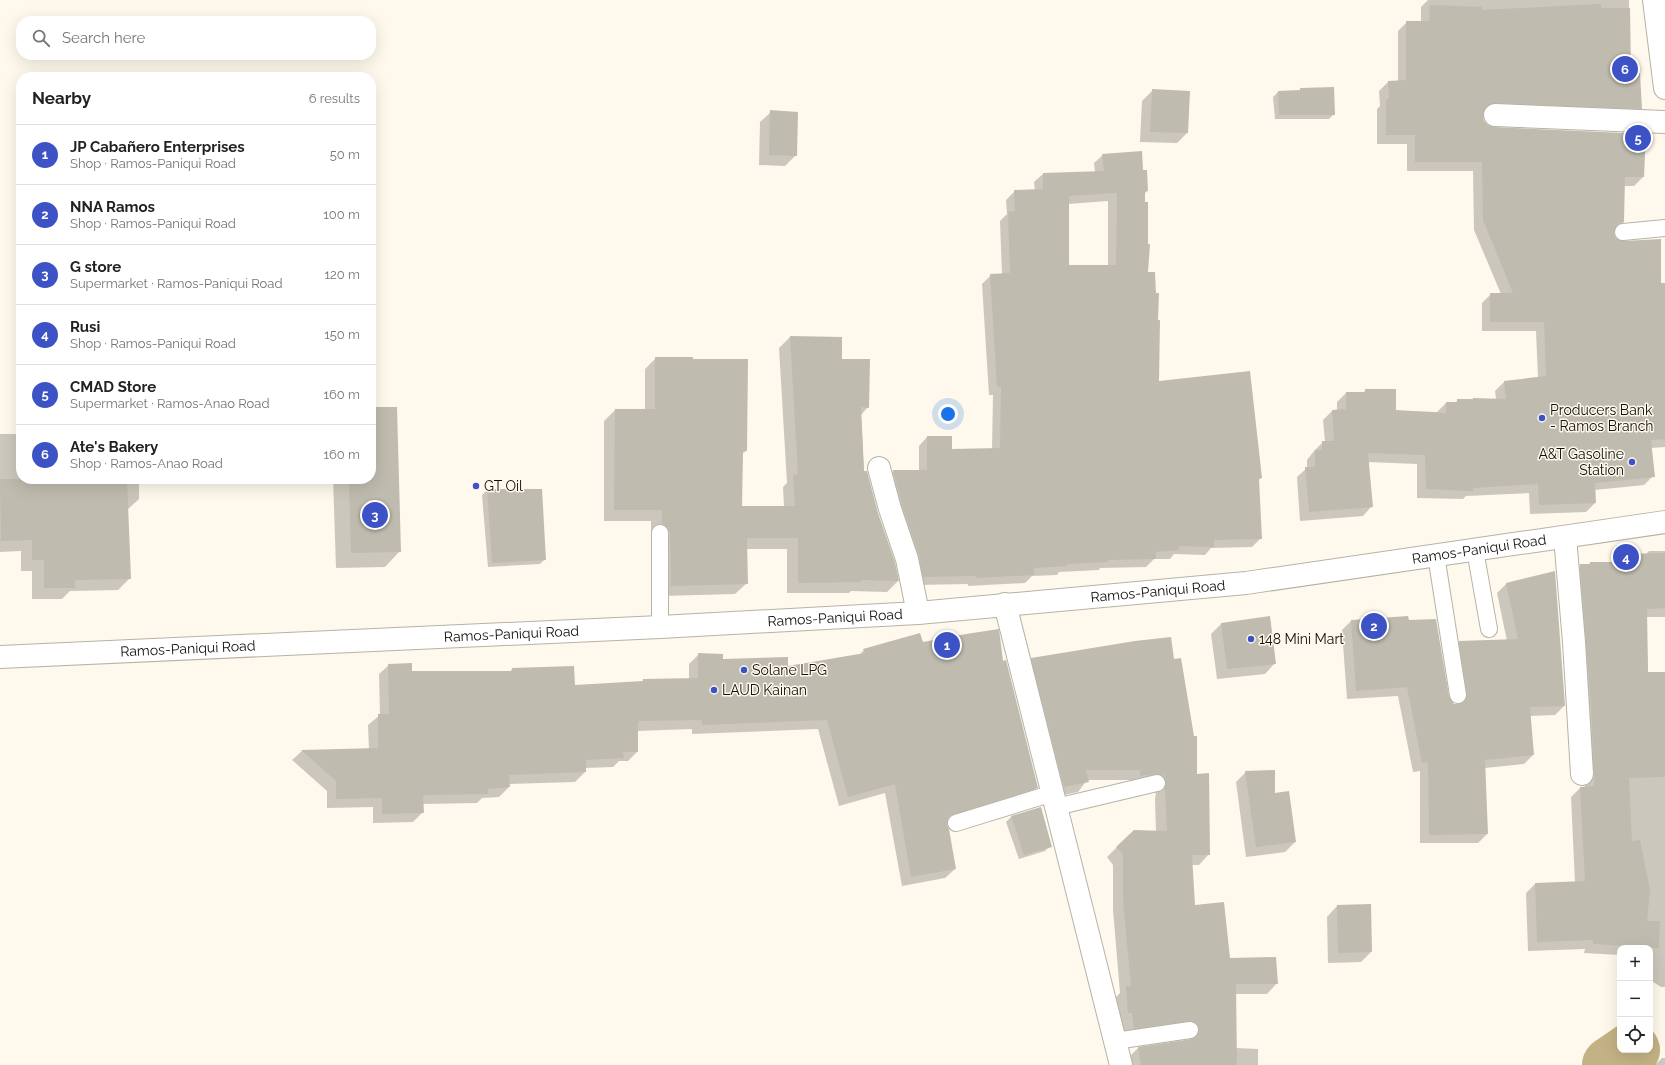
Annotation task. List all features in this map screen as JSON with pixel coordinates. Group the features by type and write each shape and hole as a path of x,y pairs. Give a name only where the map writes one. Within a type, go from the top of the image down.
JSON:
{"main road":[{"path":"1654,0 1665,88"},
{"path":"1496,115 1665,122"},
{"path":"880,468 890,509 907,559 918,613"},
{"name":"Ramos-Paniqui Road","path":"0,657 660,627 918,613 1246,583 1665,522"},
{"path":"1565,537 1574,642 1582,774"},
{"path":"1005,604 1121,1065"}],"lane":[{"path":"1623,232 1665,228"},
{"path":"660,533 660,627"},
{"path":"1475,550 1489,629"},
{"path":"1436,555 1458,695"},
{"path":"956,823 1054,800 1157,783"},
{"path":"1115,1041 1190,1030"}],"building":[{"path":"1601,4 1601,8 1630,8 1631,73 1640,73 1642,109 1496,103 1490,104 1485,108 1483,115 1484,121 1488,125 1494,127 1646,134 1644,177 1625,177 1624,222 1617,225 1614,233 1616,238 1624,241 1661,239 1661,283 1665,283 1665,439 1651,440 1655,477 1595,483 1596,503 1539,505 1538,484 1473,488 1473,491 1426,489 1425,455 1368,453 1373,507 1309,512 1305,467 1315,467 1315,450 1322,450 1322,441 1334,441 1332,410 1346,409 1346,392 1365,392 1365,389 1396,389 1396,410 1446,413 1446,402 1457,402 1457,399 1473,398 1506,399 1504,381 1546,376 1544,322 1490,322 1490,293 1513,293 1483,220 1482,162 1415,162 1415,135 1386,135 1386,99 1389,99 1388,81 1406,80 1406,21 1429,21 1430,5 1482,7 1482,10"},
{"path":"1334,87 1335,115 1279,115 1278,91 1300,90 1300,88"},
{"path":"1152,89 1190,91 1188,133 1150,132"},
{"path":"770,110 798,112 797,156 769,155"},
{"path":"1142,151 1143,170 1147,170 1148,191 1145,192 1145,202 1148,202 1148,244 1150,244 1148,272 1155,272 1156,293 1159,293 1159,381 1250,371 1262,478 1259,479 1262,539 1214,540 1214,547 1179,546 1179,550 1156,552 1156,559 1108,560 1108,562 1067,564 1067,566 1034,568 1034,575 976,578 976,576 923,577 919,555 902,505 893,470 927,470 927,436 952,436 952,449 1000,448 1001,387 997,387 990,274 1010,273 1008,212 1015,211 1014,190 1043,189 1043,173 1104,171 1102,154","holes":["1117,193 1116,265 1069,265 1069,196"]},
{"path":"790,336 842,337 842,359 870,359 869,408 861,407 864,471 867,471 878,513 895,562 899,581 861,580 861,582 798,583 798,538 747,538 748,584 671,586 670,533 668,528 662,524 662,510 614,510 615,409 655,409 655,357 748,359 747,451 743,451 742,506 795,506 793,475 798,474"},
{"path":"376,407 397,407 401,552 351,553 349,484 376,484"},
{"path":"0,479 16,479 16,484 127,484 131,579 75,580 75,588 44,588 44,560 32,560 32,540 1,541"},
{"path":"487,489 542,489 546,560 492,563"},
{"path":"1665,553 1665,608 1647,609 1648,672 1665,672 1665,777 1629,778 1632,841 1640,840 1650,890 1647,921 1660,921 1659,948 1653,948 1653,945 1593,944 1593,940 1537,942 1535,883 1585,881 1580,787 1594,786 1594,773 1591,705 1580,564 1590,564 1590,562 1620,562 1620,554"},
{"path":"1555,571 1565,706 1530,707 1534,755 1485,760 1488,834 1429,835 1428,762 1422,763 1407,687 1356,691 1351,620 1408,616 1409,620 1436,619 1449,696 1454,704 1460,704 1464,702 1467,694 1459,641 1518,639 1506,583"},
{"path":"1270,616 1276,664 1227,669 1221,623"},
{"path":"999,629 1003,661 1006,660 1038,788 949,816 947,825 956,869 911,877 895,784 848,797 827,720 702,725 702,720 638,721 638,752 623,752 624,758 586,760 586,772 509,775 510,787 488,789 488,794 423,795 424,813 382,814 382,798 336,799 336,781 301,750 378,748 378,714 389,714 388,664 412,663 412,671 512,671 512,668 574,666 575,685 643,681 643,679 698,678 698,653 723,654 723,659 788,657 788,666 865,653 863,649 920,633 923,642"},
{"path":"1171,637 1174,659 1181,658 1194,736 1197,736 1197,774 1209,773 1210,855 1192,855 1195,905 1224,902 1230,958 1276,957 1278,984 1236,984 1237,1065 1141,1065 1138,1047 1192,1039 1196,1037 1199,1029 1197,1024 1189,1021 1134,1029 1132,1013 1128,1013 1126,986 1131,986 1123,900 1123,854 1116,847 1134,830 1167,831 1166,780 1164,775 1155,774 1140,776 1140,770 1086,770 1089,782 1064,787 1031,658 1135,641"},
{"path":"1275,770 1275,793 1289,791 1296,842 1256,847 1245,771"},
{"path":"1041,807 1052,847 1024,855 1011,816"},
{"path":"1371,904 1372,952 1338,953 1337,905"}],"waterway":[{"path":"1610,1065 1628,1053"}],"place":[{"name":"Ate's Bakery","path":"1625,69"},
{"name":"CMAD Store","path":"1638,138"},
{"name":"Producers Bank - Ramos Branch","path":"1542,418"},
{"name":"A&T Gasoline Station","path":"1632,462"},
{"name":"GT Oil","path":"476,486"},
{"name":"G store","path":"375,515"},
{"name":"Rusi","path":"1626,557"},
{"name":"NNA Ramos","path":"1374,626"},
{"name":"148 Mini Mart","path":"1251,639"},
{"name":"JP Cabañero Enterprises","path":"947,645"},
{"name":"Solane LPG","path":"744,670"},
{"name":"LAUD Kainan","path":"714,690"}]}
